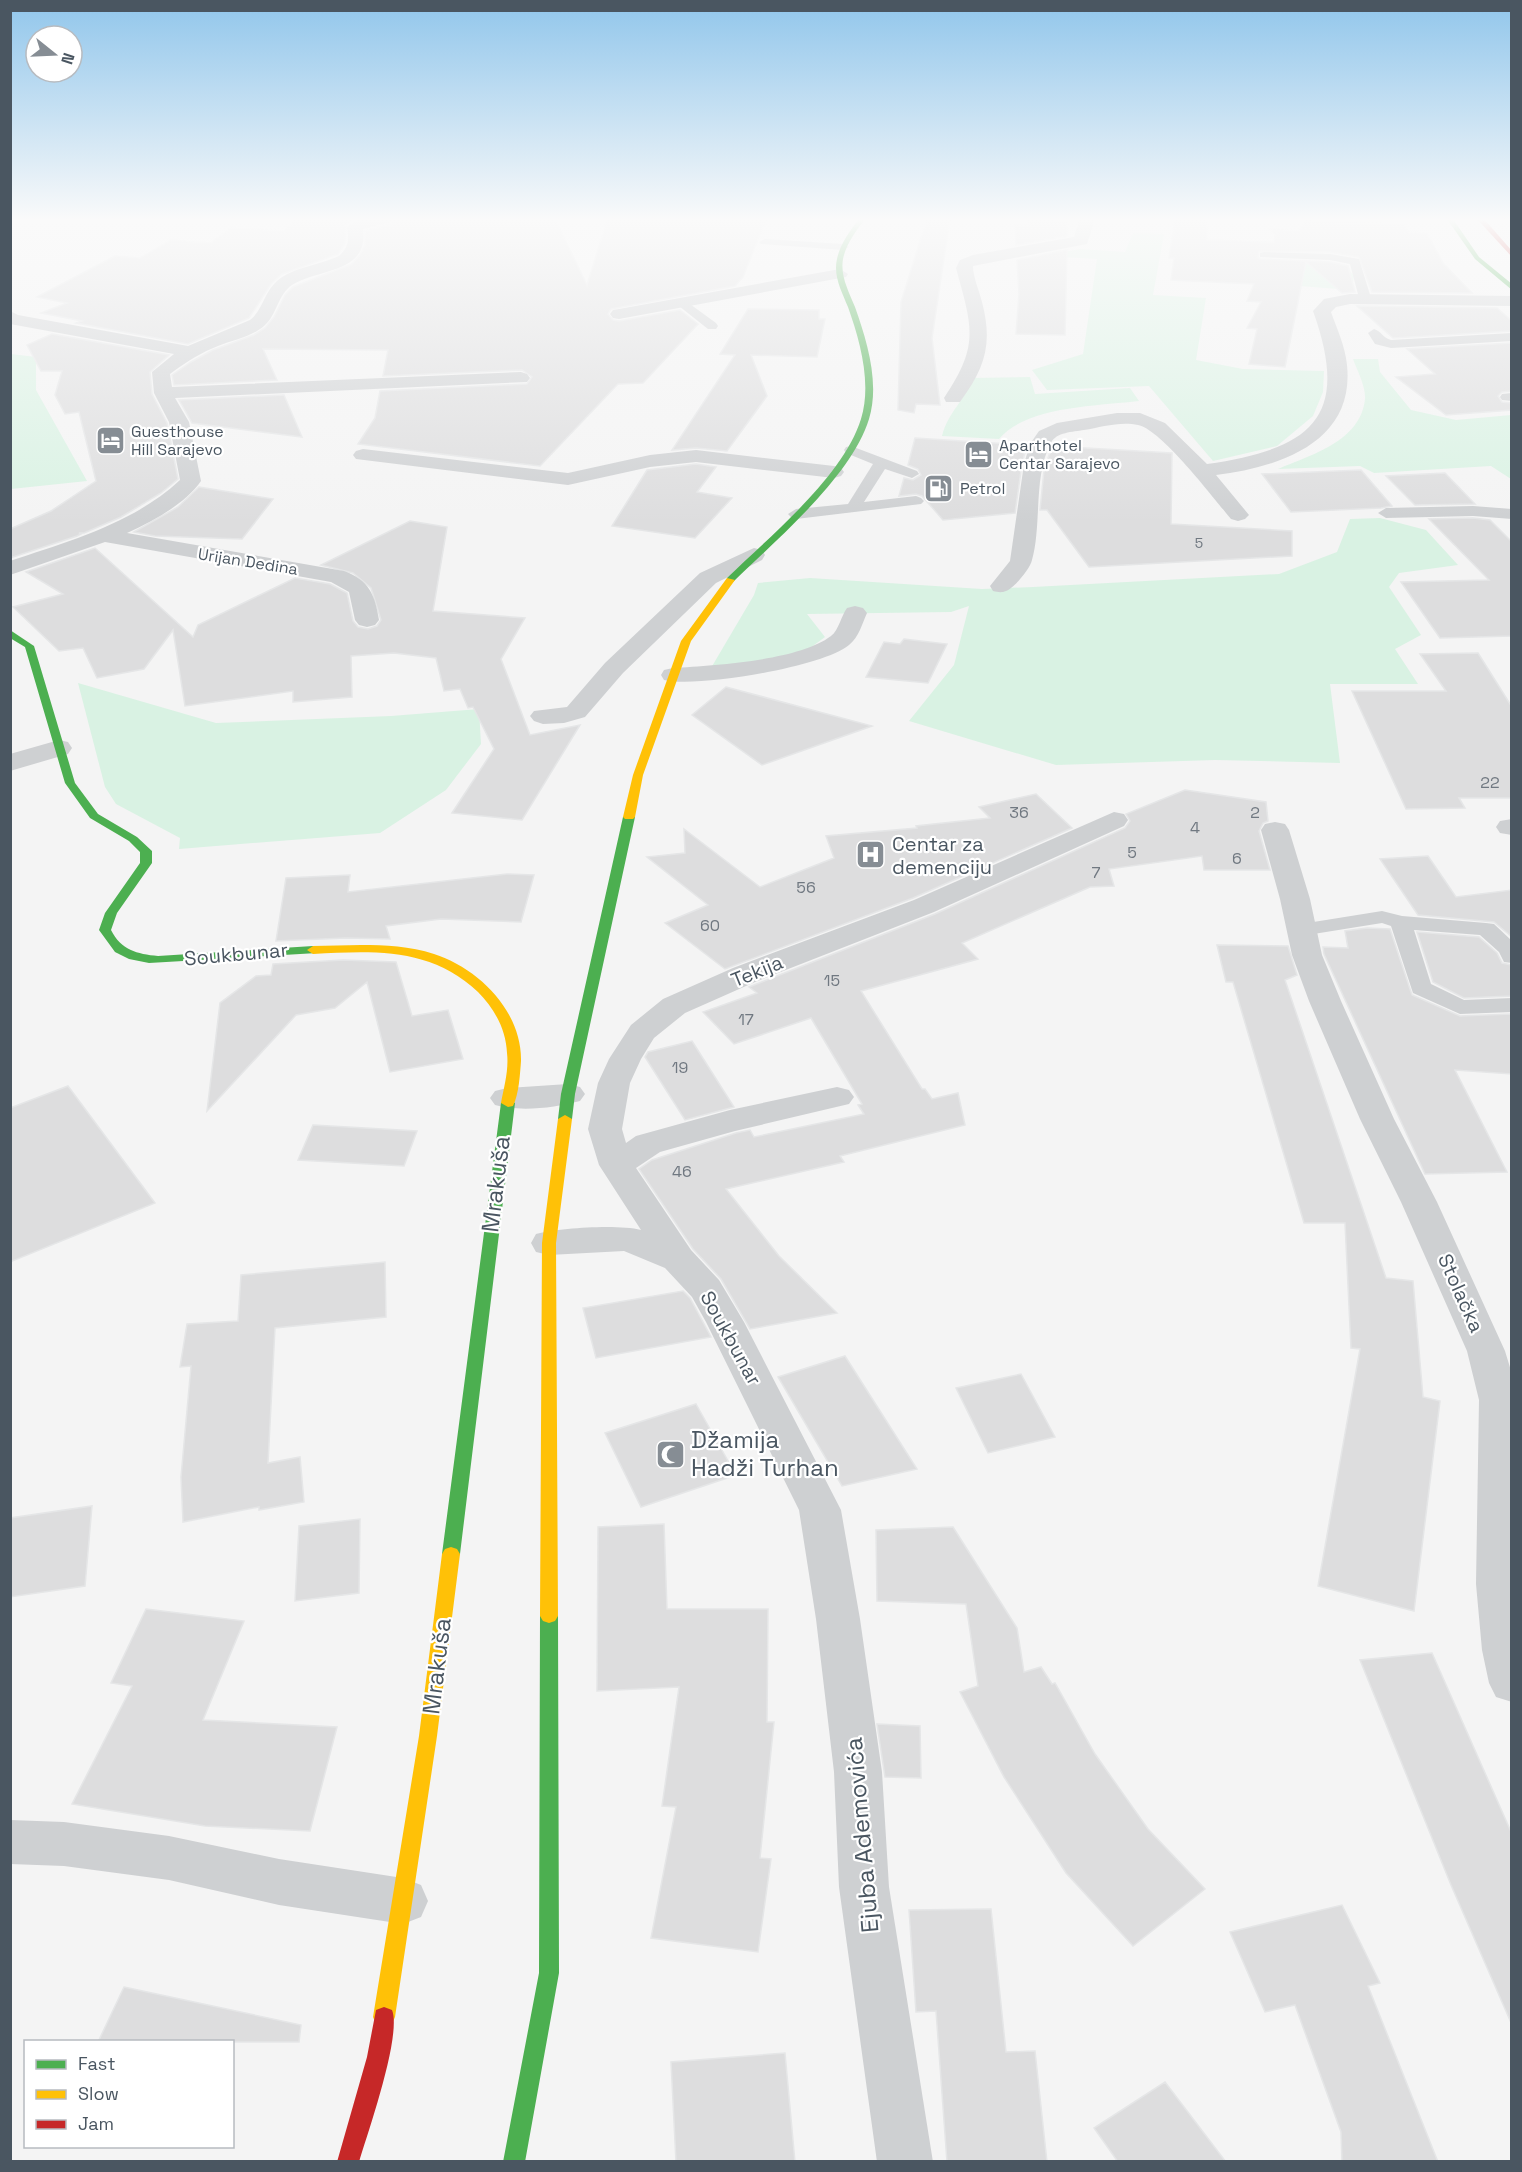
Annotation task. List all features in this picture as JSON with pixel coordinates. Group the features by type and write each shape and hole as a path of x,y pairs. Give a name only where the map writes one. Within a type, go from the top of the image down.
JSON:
{"main road":[{"path":"514,2162 549,1973 549,1243 568,1094 638,775 673,675 686,641 729,582 753,555 796,514 851,450 865,421 870,395 856,320"},
{"name":"Soukbunar","path":"10,633 29,646 70,783 84,806 94,816 133,839 146,851 146,863 111,913 105,930 111,943 123,953 144,959 170,960 316,948 349,948 402,951 430,956 451,963 470,978 499,1009 508,1025 514,1055 507,1098"},
{"name":"Mrakuša","path":"348,2162 378,2057 428,1736 507,1098"}],"street":[{"path":"19,320 190,352"},
{"path":"260,320 190,352 161,372 163,393 521,378"},
{"path":"953,398 963,386 973,366 980,344 977,320"},
{"path":"1202,471 1256,462 1297,446 1326,423 1338,396 1339,372 1334,344 1325,320"},
{"name":"Urijan Dedina","path":"10,568 101,536 159,508 181,492 191,481 179,422 163,393"},
{"path":"1001,586 1021,562 1034,464 1040,444 1046,435 1074,424 1140,419 1158,427 1202,471 1238,515"},
{"path":"363,455 568,479 650,461 696,456 834,471"},
{"name":"Urijan Dedina","path":"101,536 336,576 351,581 363,593 367,620"},
{"path":"543,716 576,712 614,668 708,578 753,555"},
{"path":"673,675 735,669 797,659 827,651 843,640 855,613"},
{"path":"10,763 59,748"},
{"name":"Tekija","path":"678,1259 616,1165 605,1129 614,1083 625,1059 642,1032 674,1006 744,975 924,906 1114,820"},
{"name":"Stolačka","path":"1275,830 1307,955 1325,1000 1377,1119 1429,1222 1486,1351 1498,1400 1498,1584 1504,1650 1512,1683"},
{"path":"507,1098 568,1094"},
{"path":"616,1165 648,1144 730,1121 837,1097"},
{"name":"Soukbunar","path":"549,1243 628,1239 678,1259 706,1289 725,1322 820,1509"},
{"name":"Ejuba Ademovića","path":"820,1509 838,1619 858,1772 864,1887 905,2162"},
{"path":"10,1842 64,1844 169,1858 279,1882 403,1900"}],"lane":[{"path":"705,320 712,326"},
{"path":"1374,333 1380,341 1391,344 1512,337"},
{"path":"851,450 912,474"},
{"path":"853,508 882,462"},
{"path":"796,514 916,501"},
{"path":"1386,513 1473,511 1512,514"},
{"path":"1301,930 1382,917 1401,922 1485,929 1508,949 1512,957"},
{"path":"1401,922 1421,988 1460,1007 1512,1005"}],"green space":[{"path":"1088,320 1202,320 1196,360 1243,369 1324,371 1323,392 1313,416 1277,446 1213,461 1149,386 1047,390 1032,370 1083,354"},
{"path":"11,354 36,357 36,390 87,481 11,489"},
{"path":"1353,359 1378,359 1380,372 1411,410 1456,420 1511,415 1511,479 1491,466 1374,473 1360,466 1278,469 1332,445 1354,426 1361,413 1365,394"},
{"path":"1030,377 1035,394 1130,388 1139,401 1044,414 1011,428 999,439 942,436 948,420 972,378"},
{"path":"1380,518 1426,530 1458,565 1399,573 1389,587 1421,635 1395,649 1418,684 1330,684 1340,763 1215,760 1056,765 909,721 954,665 969,606 951,612 807,614 825,637 798,657 711,668 754,595 758,583 810,578 982,589 1279,574 1337,552 1350,519"},
{"path":"78,683 216,723 391,716 479,709 481,744 446,790 380,833 179,849 180,838 116,804 105,787"}],"building":[{"path":"79,320 243,320 188,344 76,323 82,321"},
{"path":"271,320 693,320 698,324 643,383 618,384 540,466 358,444 375,418 380,391 527,384 532,377 522,370 383,376 388,350 263,349 277,380 174,385 172,375 191,362 265,328"},
{"path":"741,320 825,320 817,357 751,355 767,396 727,451 696,448 672,450 735,355 720,354"},
{"path":"900,320 935,320 932,338 940,405 916,404 914,413 898,410"},
{"path":"1017,320 1065,320 1065,335 1016,334"},
{"path":"1251,320 1294,320 1285,367 1249,364 1257,329 1247,328"},
{"path":"1373,320 1512,321 1512,331 1393,338"},
{"path":"52,334 169,355 150,372 152,394 167,423 178,479 161,493 121,517 79,533 81,534 77,536 10,558 10,529 51,511 96,481 79,412 65,414 55,395 62,371 41,371 27,345"},
{"path":"1512,343 1512,391 1502,392 1498,396 1502,402 1512,403 1512,410 1446,415 1396,377 1435,374 1407,349"},
{"path":"284,395 302,437 192,423 179,400"},
{"path":"915,438 1027,445 1015,513 943,520 922,496 916,494 899,496 904,478 913,480 921,475 918,469 908,465"},
{"path":"1052,446 1172,453 1171,524 1292,531 1292,556 1089,567 1047,510 1040,510 1044,470"},
{"path":"696,464 716,467 697,492 732,498 695,538 612,526 647,470"},
{"path":"1361,470 1392,506 1291,512 1262,474"},
{"path":"1445,473 1475,504 1415,505 1386,476"},
{"path":"199,487 273,499 242,539 155,536 134,532 178,507"},
{"path":"1429,519 1490,520 1512,542 1512,636 1440,638 1401,582 1489,580"},
{"path":"410,521 447,527 433,611 525,618 501,659 530,735 580,725 522,820 452,813 494,749 473,707 468,708 460,689 444,691 436,658 394,653 351,656 352,697 293,702 293,691 185,706 173,630 144,669 97,678 83,648 59,651 13,607 63,594 26,572 95,548 193,637 198,625 295,578 330,584 347,593 353,621 358,627 368,629 377,626 381,620 371,588 353,573 321,565"},
{"path":"904,639 947,644 928,683 866,677 884,642 900,644"},
{"path":"1478,653 1512,707 1512,798 1459,798 1465,808 1406,809 1352,691 1446,691 1420,654"},
{"path":"726,687 872,726 762,765 692,715"},
{"path":"1185,790 1266,802 1268,821 1263,823 1259,831 1270,870 1204,870 1202,856 1109,869 1114,886 1090,887 962,943 978,959 861,991 922,1089 925,1089 932,1099 958,1093 965,1125 840,1156 844,1162 726,1189 779,1256 837,1313 750,1329 721,1279 693,1249 639,1169 652,1160 736,1133 750,1130 754,1137 864,1114 858,1105 862,1104 811,1018 734,1044 703,1012 757,993 749,987 935,914 1125,828 1130,821 1126,814"},
{"path":"1036,794 1072,828 913,898 725,969 665,923 708,905 647,857 685,853 684,829 760,887 834,858 826,836 917,828 916,826 990,818 979,807"},
{"path":"1428,856 1456,897 1512,890 1512,937 1494,922 1418,915 1380,859"},
{"path":"507,874 534,875 521,922 441,919 386,926 390,939 276,941 286,878 350,875 348,892"},
{"path":"1367,928 1390,929 1412,995 1460,1016 1512,1014 1512,1074 1455,1070 1507,1172 1425,1174 1324,954 1323,947 1348,948 1345,931"},
{"path":"1417,932 1479,937 1497,953 1502,963 1512,965 1512,996 1464,998 1433,982"},
{"path":"1217,945 1288,946 1297,975 1285,980 1386,1278 1413,1281 1423,1397 1440,1401 1414,1611 1318,1586 1360,1349 1351,1348 1345,1223 1304,1223 1233,982 1226,982"},
{"path":"343,960 396,962 412,1016 448,1010 463,1059 390,1072 367,982 335,1008 296,1015 207,1111 220,1003 256,976 271,975 273,964"},
{"path":"692,1041 734,1107 685,1120 645,1057 648,1052"},
{"path":"68,1086 155,1203 10,1262 10,1108"},
{"path":"313,1125 417,1131 404,1166 298,1160"},
{"path":"385,1262 386,1317 275,1328 268,1463 300,1457 304,1502 259,1510 259,1507 183,1522 181,1477 191,1366 180,1367 187,1324 238,1321 241,1275"},
{"path":"683,1291 690,1298 711,1337 596,1358 583,1308"},
{"path":"845,1356 917,1469 842,1486 778,1377"},
{"path":"1021,1374 1055,1437 988,1453 956,1388"},
{"name":"Džamija Hadži Turhan","path":"696,1404 736,1475 641,1507 605,1433"},
{"path":"92,1506 85,1586 10,1597 10,1518"},
{"path":"360,1519 359,1593 295,1601 299,1526"},
{"path":"664,1524 667,1609 768,1609 767,1722 774,1722 760,1858 771,1859 758,1952 651,1938 676,1807 662,1806 679,1687 597,1691 598,1527"},
{"path":"953,1527 1017,1628 1024,1672 1041,1667 1052,1684 1055,1683 1095,1754 1148,1829 1205,1889 1133,1946 1066,1873 1004,1777 960,1692 978,1686 966,1604 877,1601 876,1530"},
{"path":"146,1609 244,1621 203,1720 337,1727 310,1831 205,1826 72,1804 132,1686 111,1683"},
{"path":"1432,1653 1512,1834 1512,2025 1451,1885 1360,1660"},
{"path":"877,1724 920,1726 921,1778 885,1777"},
{"path":"1342,1905 1380,1983 1368,1986 1438,2162 1342,2162 1341,2132 1295,2005 1265,2012 1230,1932"},
{"path":"991,1909 1006,2052 1035,2051 1047,2162 947,2162 936,2011 916,2012 909,1910"},
{"path":"124,1987 301,2025 299,2042 99,2040"},
{"path":"785,2053 795,2162 676,2162 671,2062"},
{"path":"1165,2082 1226,2162 1118,2162 1094,2128"}],"traffic: fast":[{"path":"730,580 807,504 857,439 865,419 869,393 867,365 855,320"},
{"path":"10,633 29,646 70,783 94,816 133,839 146,851 146,863 111,913 105,930 114,945 133,956 158,960 313,950"},
{"path":"565,1119 568,1094 629,817"},
{"path":"451,1554 508,1103"},
{"path":"514,2162 549,1973 549,1616"}],"traffic: slow":[{"path":"629,817 638,775 686,641 730,580"},
{"path":"313,950 361,948 407,952 450,965 470,978 498,1008 511,1037 514,1059 508,1103"},
{"path":"549,1616 549,1243 565,1119"},
{"path":"384,2017 428,1736 451,1554"}],"traffic: jam":[{"path":"348,2162 378,2057 384,2017"}],"place":[{"name":"Guesthouse Hill Sarajevo","path":"110,440"},
{"name":"Aparthotel Centar Sarajevo","path":"978,454"},
{"name":"Petrol","path":"939,488"},
{"name":"Centar za demenciju","path":"871,855"},
{"name":"Džamija Hadži Turhan","path":"670,1454"}]}
